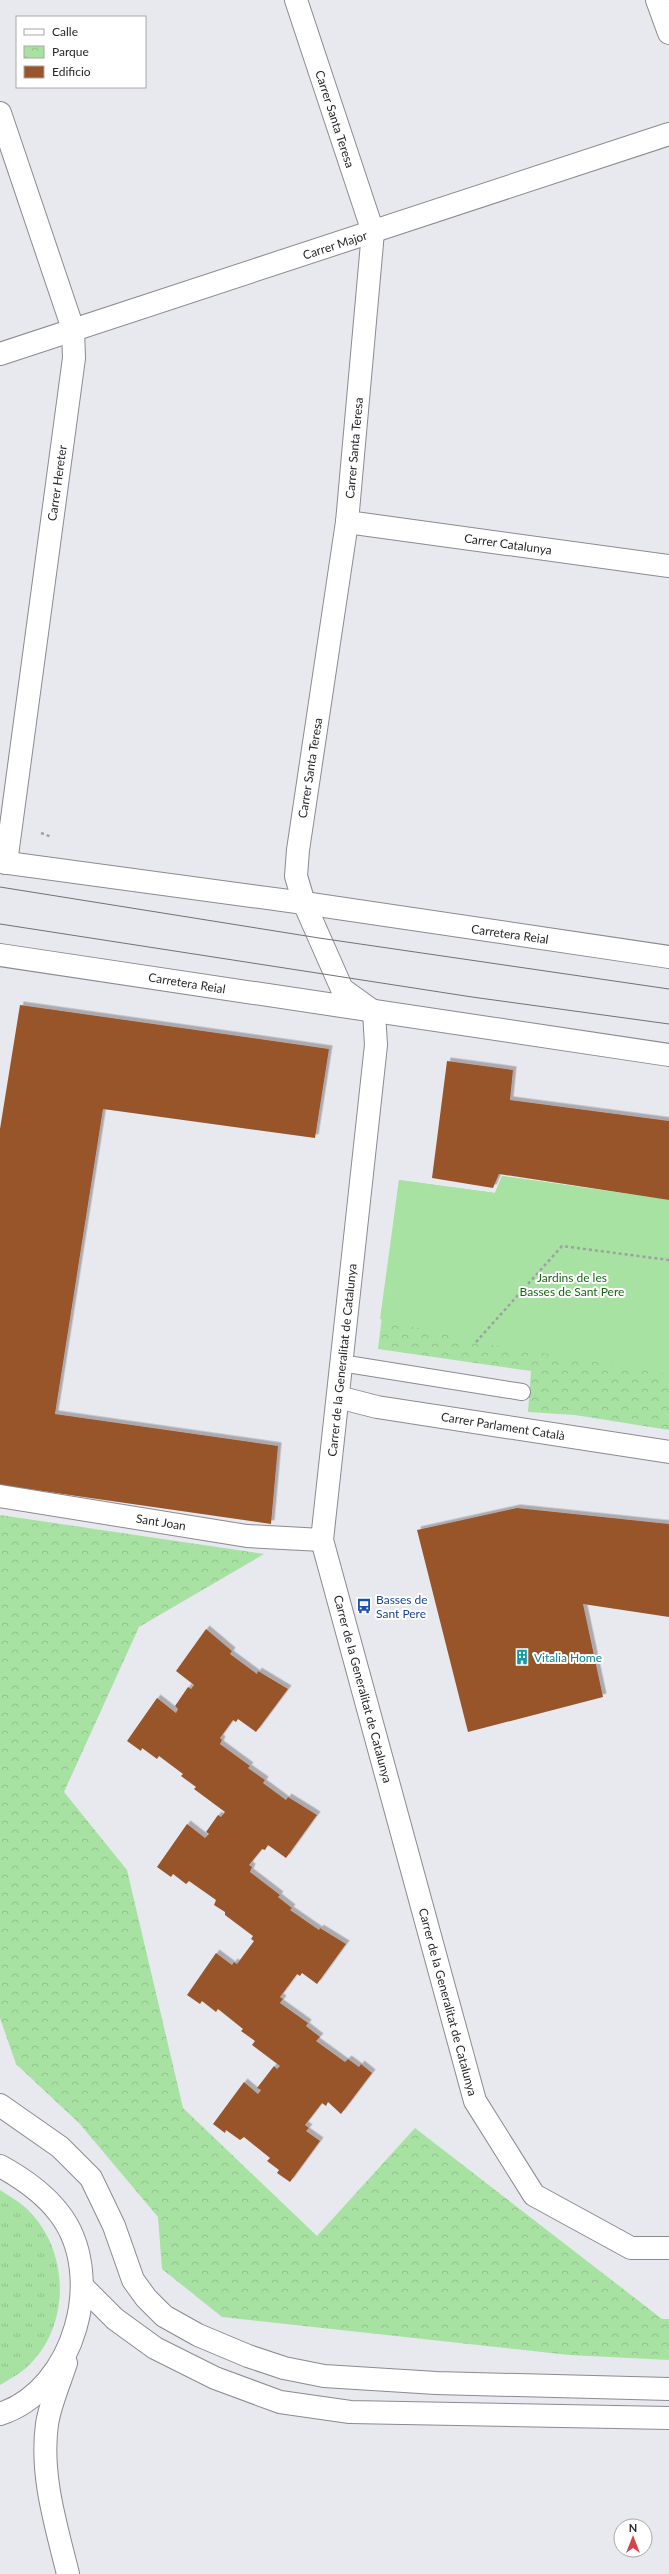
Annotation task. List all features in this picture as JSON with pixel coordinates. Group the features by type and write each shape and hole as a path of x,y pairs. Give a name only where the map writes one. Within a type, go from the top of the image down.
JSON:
{"main road":[{"name":"Carrer Santa Teresa","path":"296,0 373,232 347,522 298,850 296,876 304,903"},
{"path":"657,0 669,33"},
{"name":"Carrer Hereter","path":"0,113 72,329 74,358 3,863"},
{"name":"Carrer Major","path":"0,354 72,329 373,232 669,134"},
{"name":"Carrer Catalunya","path":"347,522 669,566"},
{"name":"Carretera Reial","path":"3,863 304,903 669,957"},
{"name":"Carretera Reial","path":"304,903 342,989 374,1012"},
{"name":"Carretera Reial","path":"0,955 669,1055"},
{"name":"Carrer de la Generalitat de Catalunya","path":"374,1012 376,1045 322,1540 475,2101 534,2195 631,2248 669,2248"},
{"name":"Carrer Parlament Català","path":"338,1397 377,1407 669,1452"},
{"name":"Sant Joan","path":"0,1496 247,1536 322,1540"},
{"path":"0,2105 60,2147 91,2178 114,2226 133,2280 146,2298 164,2316 198,2335 248,2356 284,2368 324,2376 436,2383 669,2389"},
{"path":"0,2166 27,2181 59,2213 74,2242 83,2287 72,2342 48,2422 44,2454 47,2481 68,2574"},
{"path":"83,2287 115,2319 155,2348 215,2378 280,2402 350,2412 669,2418"},
{"path":"0,2414 13,2410 35,2392 58,2369 72,2342"}],"lane":[{"path":"341,1363 522,1392"}],"path":[{"path":"476,1342 562,1246 669,1260"}],"green space":[{"name":"Jardins de les Basses de Sant Pere","path":"502,1176 669,1200 669,1430 575,1415 528,1412 531,1371 378,1349 399,1180 495,1193"},
{"name":"Jardins de les Basses de Sant Pere","path":"502,1176 669,1200 669,1374 476,1342 380,1319 399,1180 495,1193"},
{"path":"0,1515 264,1554 139,1627 64,1792 127,1870 183,2108 317,2236 415,2128 662,2319 669,2319 669,2360 569,2355 222,2317 162,2269 158,2217 79,2123 16,2064 0,2018"},
{"path":"0,2190 24,2206 41,2226 52,2246 58,2267 60,2289 58,2311 51,2332 41,2351 26,2368 0,2385"}],"building":[{"path":"20,1005 329,1049 315,1138 103,1109 55,1414 278,1446 271,1524 0,1485 0,1129"},
{"path":"447,1061 513,1070 510,1100 669,1121 669,1200 499,1174 493,1188 432,1178"},
{"name":"Vitalia Home","path":"517,1508 669,1524 669,1617 583,1604 603,1697 468,1732 417,1530"},
{"path":"206,1629 232,1651 230,1654 257,1674 258,1671 288,1689 256,1732 238,1719 236,1722 233,1720 220,1738 222,1740 220,1744 250,1766 248,1768 265,1780 263,1783 286,1800 288,1797 317,1815 286,1858 268,1845 265,1850 262,1849 249,1865 252,1867 250,1872 280,1895 278,1897 292,1908 290,1910 319,1930 320,1928 346,1944 317,1984 302,1973 300,1976 297,1974 280,1997 283,1999 280,2003 308,2023 306,2026 320,2037 316,2041 345,2062 348,2059 359,2067 361,2064 372,2073 341,2114 328,2102 326,2106 322,2103 305,2125 309,2128 306,2131 320,2141 290,2182 277,2173 279,2170 267,2161 270,2158 244,2137 240,2140 226,2130 225,2133 213,2124 244,2082 258,2094 261,2090 257,2088 274,2066 277,2069 280,2066 252,2045 255,2041 241,2031 243,2029 218,2009 216,2012 202,2001 200,2004 187,1995 216,1953 232,1965 234,1962 237,1964 254,1941 251,1939 253,1936 225,1915 225,1912 214,1905 216,1900 189,1881 186,1884 173,1874 171,1877 157,1867 187,1824 205,1838 209,1834 206,1832 218,1815 221,1817 225,1812 194,1789 196,1787 181,1776 183,1774 159,1756 157,1759 142,1748 141,1751 127,1741 157,1698 176,1713 178,1709 175,1706 188,1687 191,1689 194,1685 176,1671"}],"tram line":[{"path":"0,887 319,938 669,989"},
{"path":"0,924 472,997 669,1024"}],"place":[{"name":"Basses de Sant Pere","path":"364,1606"},
{"name":"Vitalia Home","path":"522,1657"}]}
